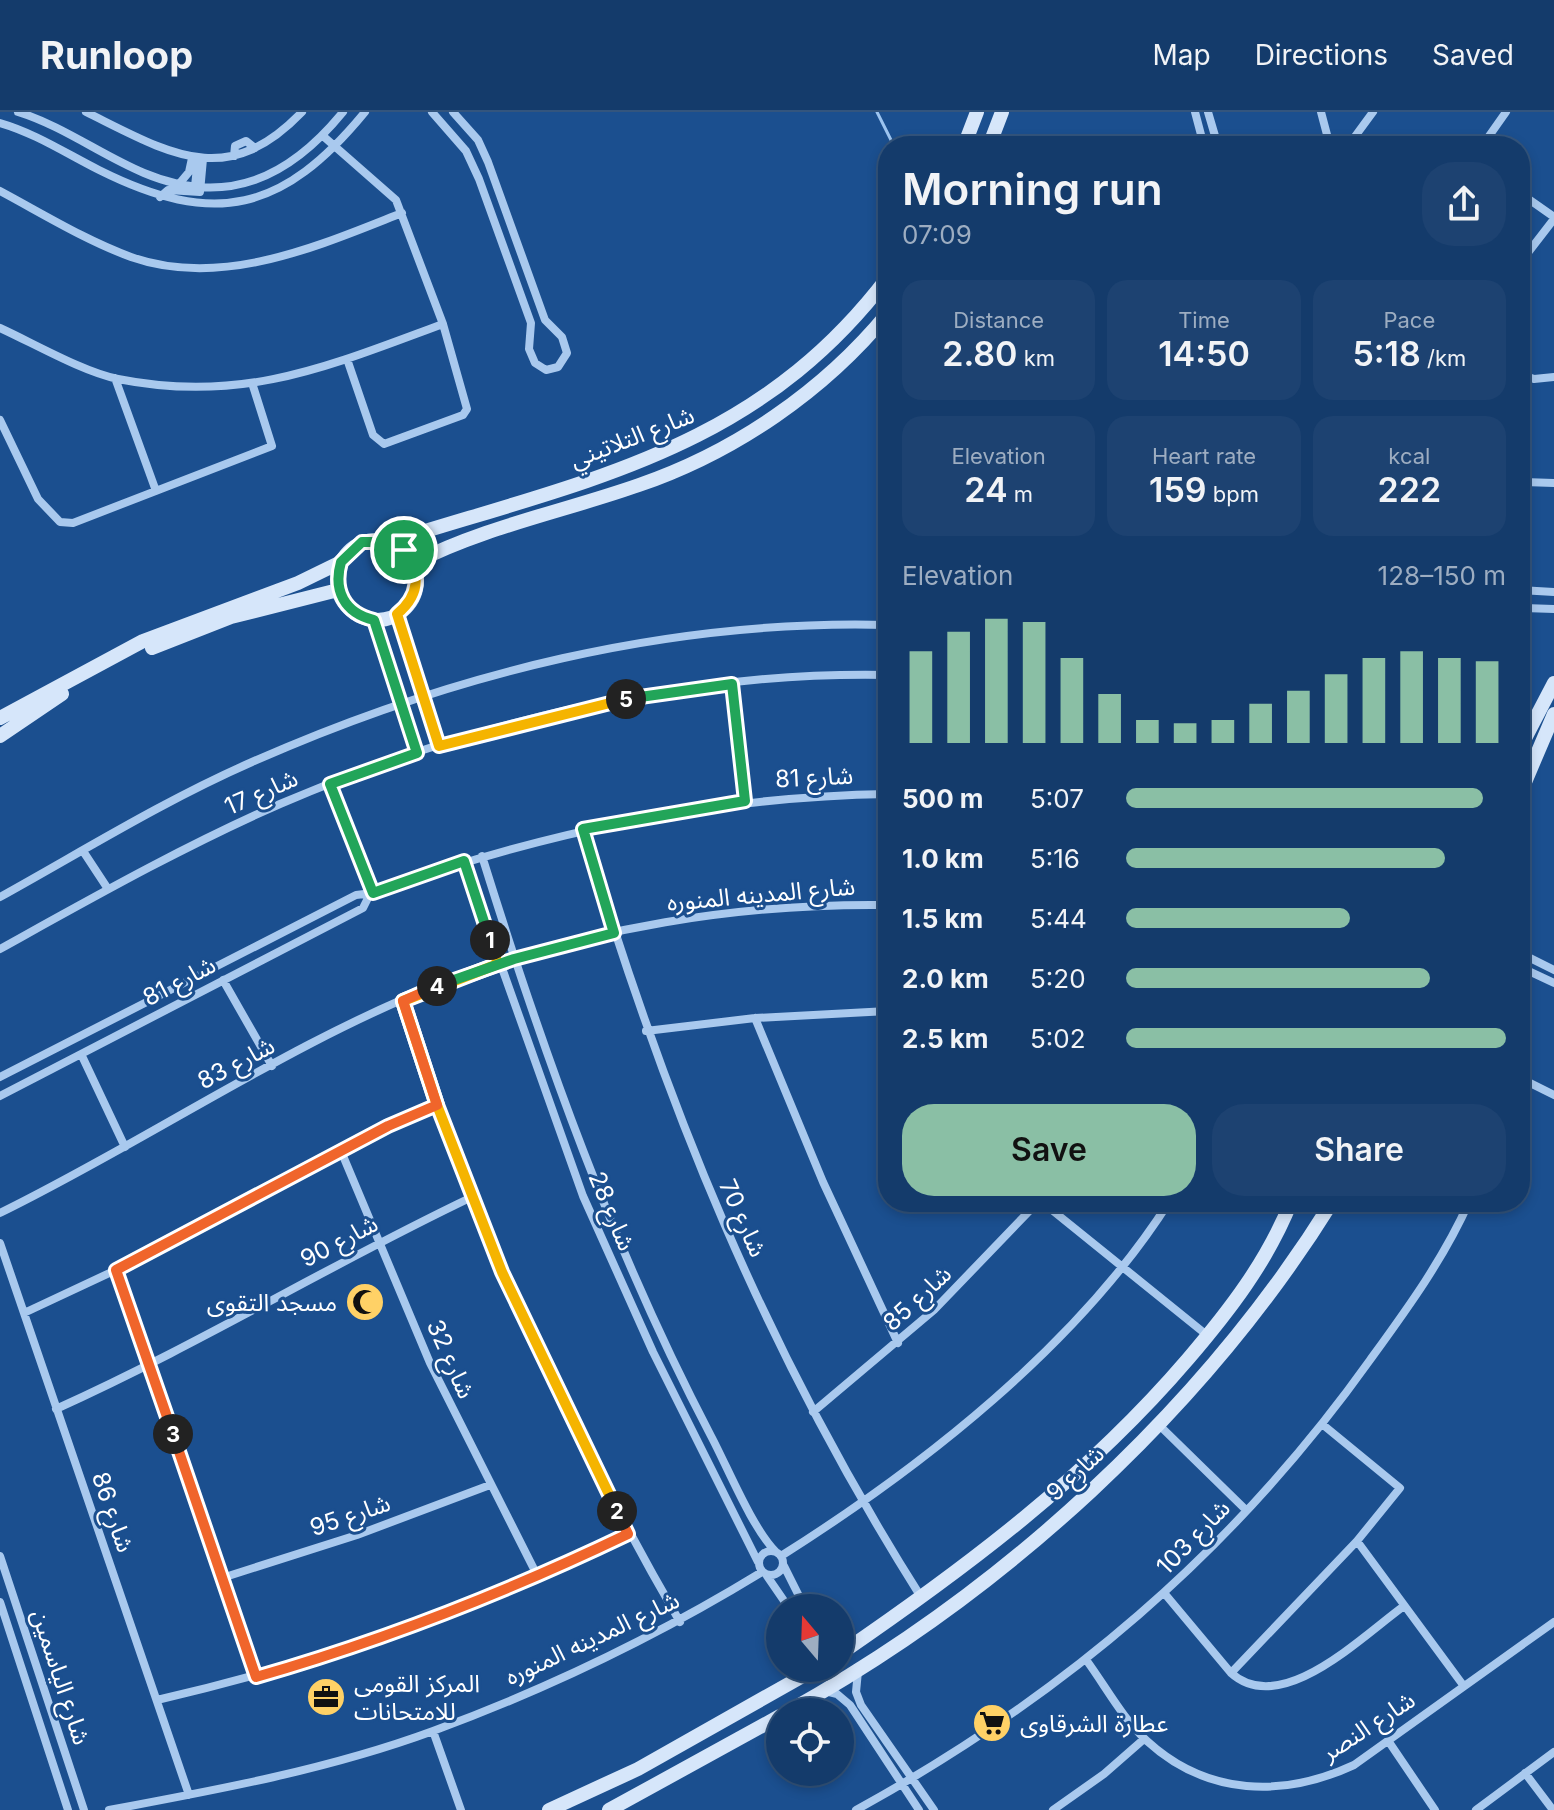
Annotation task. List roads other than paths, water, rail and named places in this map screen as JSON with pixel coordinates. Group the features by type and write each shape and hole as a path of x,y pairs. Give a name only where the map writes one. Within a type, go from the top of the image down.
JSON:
{"main road":[{"path":"968,136 977,112"},
{"path":"993,136 1002,112"},
{"name":"شارع التلاتيني","path":"390,542 635,464 712,430 760,401 804,366 847,325 878,289"},
{"name":"شارع التلاتيني","path":"414,563 448,547 641,485 720,449 770,419 817,384 878,323"},
{"path":"0,718 143,641 298,583 341,562 362,542 390,542 404,550 414,563 415,592 397,614 374,620 351,610 338,590 341,562"},
{"path":"0,736 54,698 154,647 231,617 338,590"},
{"path":"1530,716 1554,684"},
{"path":"1530,770 1554,714"},
{"name":"شارع 9","path":"854,1644 1011,1532 1134,1419 1208,1336 1253,1276 1286,1212"},
{"name":"شارع 9","path":"812,1698 858,1670 1005,1565 1157,1424 1256,1312 1318,1212"},
{"path":"549,1810 638,1769 792,1682"},
{"path":"609,1810 766,1724"},
{"path":"587,1794 587,1810"}],"street":[{"path":"18,112 145,174 179,184 221,188 261,178 295,161 323,136 343,112"},
{"path":"86,112 156,146 197,158 234,156 255,148 302,112"},
{"path":"0,123 160,197 199,204 255,198 299,179 365,112"},
{"path":"432,112 466,151 531,323 531,356 540,368 552,369 564,361 565,342 545,320 478,140 453,112"},
{"path":"1195,112 1201,136"},
{"path":"1208,112 1215,136"},
{"path":"1321,112 1327,136"},
{"path":"1355,136 1373,112"},
{"path":"1489,136 1506,112"},
{"path":"323,136 332,148 376,179 396,200 443,324 467,409 463,415 384,444 377,442 347,359"},
{"path":"179,184 197,158"},
{"path":"160,197 168,190 198,194 197,158"},
{"path":"0,191 134,258 198,269 242,266 286,254 402,213"},
{"path":"1530,200 1554,218 1530,250"},
{"path":"0,328 115,378 179,386 253,386 347,359 443,324"},
{"path":"1530,378 1554,377"},
{"path":"115,378 156,491"},
{"path":"0,420 38,499 60,522 88,519 272,446 253,386"},
{"path":"1530,482 1554,483"},
{"path":"1530,591 1554,592"},
{"path":"1530,608 1554,609"},
{"path":"397,614 439,746"},
{"path":"374,620 417,753"},
{"path":"0,897 157,808 250,763 423,699 529,666 652,640 763,628 878,625"},
{"path":"1554,671 1554,684"},
{"name":"شارع 17","path":"0,949 108,889 232,826 330,784 439,746 611,701 732,684 878,676"},
{"path":"732,684 745,801"},
{"path":"330,784 372,894"},
{"name":"شارع 81","path":"0,1077 356,895 372,894 464,861 583,829 745,801 878,794"},
{"name":"شارع 70","path":"583,829 646,1031 707,1187 813,1412 863,1504 922,1598"},
{"path":"83,851 108,889"},
{"name":"شارع 28","path":"482,856 574,1134 665,1344 737,1485 798,1594"},
{"name":"شارع 28","path":"464,861 560,1139 653,1352 764,1574"},
{"name":"شارع 81","path":"0,1096 363,908 372,894"},
{"name":"شارع المدينه المنوره","path":"498,964 614,933 739,911 878,905"},
{"path":"1530,958 1554,970"},
{"name":"شارع 83","path":"0,1213 272,1066 403,1001 498,964"},
{"path":"1530,972 1554,983"},
{"path":"223,980 272,1066"},
{"path":"153,1000 161,1013"},
{"path":"403,1001 437,1105 472,1197 573,1425 628,1534 680,1622"},
{"path":"646,1031 755,1018 878,1012"},
{"path":"755,1018 823,1182 898,1343"},
{"path":"82,1056 125,1147"},
{"path":"1530,1083 1554,1095"},
{"path":"24,1313 116,1270 341,1151 437,1105"},
{"path":"560,1139 574,1134"},
{"name":"شارع 32","path":"341,1151 430,1363 538,1577"},
{"name":"شارع 90","path":"56,1409 150,1366 379,1241 472,1197"},
{"name":"شارع 85","path":"813,1412 898,1343 971,1275 1031,1212"},
{"path":"1053,1212 1123,1264 1208,1336"},
{"path":"758,1562 763,1553 780,1558 863,1504 942,1443 1012,1381 1123,1264 1162,1212"},
{"name":"شارع 103","path":"856,1810 1006,1718 1087,1661 1165,1594 1246,1510 1322,1424 1423,1288 1464,1212"},
{"name":"شارع 86","path":"0,1243 189,1795"},
{"path":"116,1270 256,1677"},
{"path":"1157,1424 1246,1510"},
{"path":"1231,1673 1357,1541 1400,1488 1322,1424"},
{"name":"شارع 95","path":"222,1578 357,1535 490,1485"},
{"path":"157,1700 256,1677 414,1627 538,1577 628,1534"},
{"path":"1357,1541 1463,1685"},
{"name":"شارع الياسمين","path":"0,1556 4,1583 20,1615 84,1810"},
{"name":"شارع المدينه المنوره","path":"109,1810 189,1795 433,1731 680,1622 764,1574 777,1574 780,1558"},
{"path":"764,1574 779,1594"},
{"path":"1165,1594 1231,1673 1240,1681 1262,1689 1296,1682 1404,1606"},
{"name":"شارع الياسمين","path":"0,1602 68,1810"},
{"path":"6,1619 20,1615"},
{"name":"شارع النصر","path":"1087,1661 1144,1739 1169,1759 1198,1775 1228,1785 1261,1789 1293,1787 1325,1779 1354,1765 1554,1622"},
{"path":"858,1670 856,1692 861,1705 934,1810"},
{"path":"824,1691 846,1701 919,1810"},
{"path":"433,1731 461,1810"},
{"path":"1060,1808 1144,1739"},
{"path":"1389,1742 1435,1810"},
{"path":"1476,1810 1554,1752"},
{"path":"1525,1773 1553,1810"}],"waterway":[{"path":"877,112 889,136"}],"place":[{"name":"مسجد التقوى","path":"365,1302"},
{"name":"المركز القومى للامتحانات","path":"326,1697"},
{"name":"عطارة الشرقاوى","path":"992,1723"}]}
